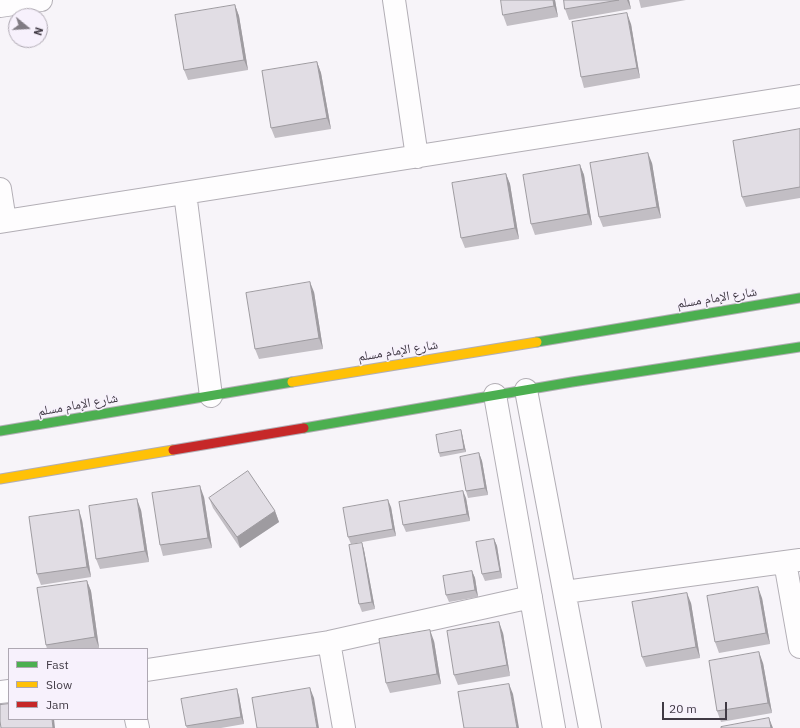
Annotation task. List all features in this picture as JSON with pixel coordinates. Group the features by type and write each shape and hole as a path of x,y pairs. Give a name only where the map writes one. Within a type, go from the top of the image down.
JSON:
{"main road":[{"name":"شارع الإمام مسلم","path":"0,431 800,298"},
{"path":"0,479 495,395 800,347"}],"street":[{"path":"0,6 41,0"},
{"path":"394,0 417,157"},
{"path":"0,189 3,222 800,96"},
{"path":"186,193 210,396"},
{"path":"526,390 590,728"},
{"path":"495,395 554,728"},
{"path":"565,592 792,561 800,647"},
{"path":"148,670 329,642 531,597"},
{"path":"329,642 344,728"}],"building":[{"path":"501,0 553,0 554,6 503,15"},
{"path":"564,0 619,0 565,9"},
{"path":"235,5 244,60 184,70 175,15"},
{"path":"627,13 637,68 581,77 572,22"},
{"path":"317,62 327,118 271,128 262,71"},
{"path":"800,129 800,187 742,197 733,141"},
{"path":"648,153 657,207 599,217 590,163"},
{"path":"580,165 588,214 531,224 523,175"},
{"path":"506,174 515,228 461,238 452,183"},
{"path":"310,282 319,338 255,349 246,293"},
{"path":"461,430 464,449 439,453 436,435"},
{"path":"479,453 485,488 466,491 460,457"},
{"path":"248,471 275,511 237,537 209,498"},
{"path":"200,486 208,538 160,545 152,493"},
{"path":"463,491 467,514 403,525 399,502"},
{"path":"137,499 145,551 96,559 89,506"},
{"path":"388,500 393,529 348,537 343,508"},
{"path":"79,510 87,567 37,574 29,517"},
{"path":"494,539 500,571 482,574 476,542"},
{"path":"362,543 372,602 359,604 349,545"},
{"path":"472,571 475,590 446,595 443,576"},
{"path":"87,581 95,637 46,645 37,588"},
{"path":"758,587 766,633 715,642 707,596"},
{"path":"687,593 696,647 642,657 632,602"},
{"path":"499,622 507,665 454,675 447,631"},
{"path":"430,630 437,674 386,683 379,639"},
{"path":"759,652 768,703 717,711 709,661"},
{"path":"509,684 517,728 464,728 458,692"},
{"path":"310,688 317,728 257,728 252,698"},
{"path":"237,689 241,717 186,726 181,699"},
{"path":"8,704 8,720 52,720 53,728 1,728 0,705"},
{"path":"769,718 771,728 721,728 721,727"}],"traffic: fast":[{"path":"537,342 800,298"},
{"path":"304,428 572,382 800,347"},
{"path":"0,431 292,382"}],"traffic: slow":[{"path":"292,382 537,342"},
{"path":"0,479 173,450"}],"traffic: jam":[{"path":"173,450 304,428"}]}
